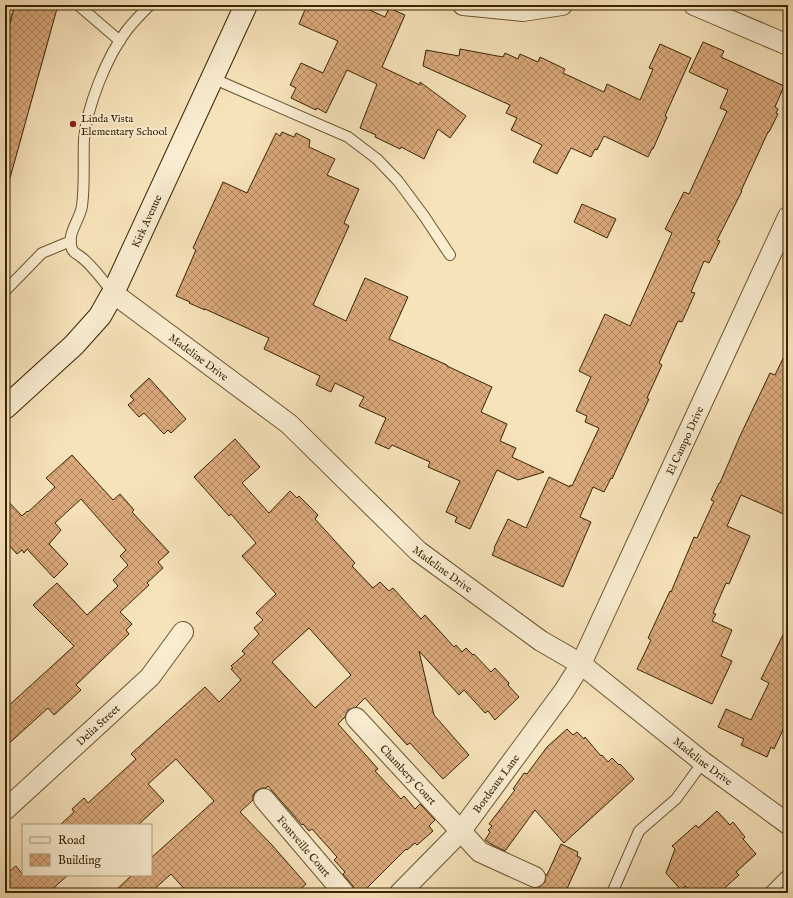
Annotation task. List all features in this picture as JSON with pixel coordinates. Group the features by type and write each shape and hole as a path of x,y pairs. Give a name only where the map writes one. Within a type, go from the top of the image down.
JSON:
{"street":[{"name":"Kirk Avenue","path":"5,408 74,346 100,316 114,293 246,5"},
{"path":"462,5 523,11 562,5"},
{"path":"694,5 788,45"},
{"name":"El Campo Drive","path":"581,664 788,217"},
{"name":"Madeline Drive","path":"114,293 288,424 418,551 541,641 581,664 703,762 788,824"},
{"name":"Delia Street","path":"5,810 150,677 183,632"},
{"name":"Bordeaux Lane","path":"400,893 460,832 564,691 581,664"},
{"name":"Chambery Court","path":"356,718 480,852 535,878"},
{"name":"Fontveille Court","path":"264,800 344,893"}],"lane":[{"path":"5,18 8,5"},
{"path":"78,5 120,41"},
{"path":"114,293 82,257 74,253 71,241 73,230 81,209 84,189 84,138 95,91 120,41 150,5"},
{"path":"212,78 348,138 377,159 398,181 450,255"},
{"path":"5,291 42,253 71,241"},
{"path":"612,893 639,831 676,799 703,762"},
{"path":"769,893 788,874"}],"building":[{"path":"15,5 58,5 10,178 5,178 5,41"},
{"path":"307,5 359,5 385,17 389,8 405,15 382,67 420,85 420,82 466,116 450,138 438,129 424,159 401,147 400,149 375,137 376,135 360,128 377,84 347,70 326,113 291,98 296,88 290,85 301,63 323,73 338,41 299,24"},
{"path":"703,42 724,51 721,57 784,86 775,107 778,109 776,113 778,114 717,240 720,241 709,263 704,261 691,292 695,293 682,322 678,321 659,363 662,365 647,398 649,399 612,479 611,478 604,492 593,487 580,517 591,522 563,587 492,555 508,519 526,528 549,477 570,487 570,485 572,486 599,428 585,422 587,416 576,411 591,377 579,371 605,314 630,326 672,233 665,229 684,192 689,194 727,111 720,108 728,90 689,72"},
{"path":"660,44 691,58 665,116 667,117 648,157 604,136 597,150 595,149 591,157 571,148 557,174 533,162 542,145 511,130 517,118 506,113 510,105 423,66 426,50 459,56 460,49 503,57 505,53 518,59 520,54 538,62 540,57 565,69 563,73 604,92 607,84 640,100 653,69 649,68"},
{"path":"282,132 294,137 296,133 310,140 309,147 335,159 327,175 359,189 344,223 349,226 313,305 346,321 365,278 408,297 389,339 492,387 481,412 507,424 500,441 516,448 512,457 544,472 518,480 497,470 470,529 455,522 457,517 446,512 460,481 428,467 430,462 392,445 389,449 375,443 386,418 359,406 364,397 335,383 331,392 316,385 320,376 264,349 269,338 176,296 196,250 193,248 223,182 247,193 276,133 280,136"},
{"path":"582,204 616,219 607,238 574,222"},
{"path":"788,348 788,516 741,495 727,526 750,536 729,584 726,583 713,613 716,614 712,621 732,630 721,656 732,661 712,704 637,669 651,640 648,638 670,591 671,592 694,537 697,538 714,501 711,500 740,436 770,373 775,375"},
{"path":"149,378 186,419 171,433 168,430 164,434 144,413 139,417 128,405 134,400 130,396"},
{"path":"235,439 260,467 242,483 269,513 290,491 297,498 299,496 318,515 315,519 355,563 352,566 373,588 380,582 389,591 393,588 421,619 425,615 454,647 456,645 462,652 466,648 473,655 474,654 491,672 495,668 509,683 508,685 519,697 495,720 488,711 485,713 464,690 459,695 419,651 434,715 469,755 443,779 410,743 407,745 365,698 356,707 348,710 345,717 338,724 378,769 375,771 401,799 404,796 415,809 420,804 435,820 429,826 433,831 417,845 415,843 407,850 406,849 362,893 355,893 353,886 343,874 345,872 334,860 337,857 312,829 309,831 303,824 302,825 268,786 256,791 253,795 253,800 240,812 272,845 306,884 296,893 188,893 171,874 150,893 113,893 131,876 152,876 152,857 214,801 176,759 148,784 164,801 139,824 61,824 74,812 72,809 84,798 88,803 136,759 131,754 205,687 219,702 241,680 231,669 233,668 231,666 245,654 242,651 259,634 254,628 263,620 256,613 276,594 242,556 256,543 231,514 229,516 194,477","holes":["309,628 351,675 315,708 272,662"]},
{"path":"72,455 113,500 120,494 134,510 132,512 169,552 158,562 163,568 147,583 149,585 120,612 132,624 126,630 129,634 76,685 81,690 65,705 54,715 48,708 5,747 5,709 74,646 33,605 57,583 87,615 118,586 113,580 128,565 120,556 126,550 81,499 55,523 61,530 49,544 68,564 54,578 27,549 24,553 22,550 17,554 5,541 5,498 22,516 55,487 46,478"},
{"path":"788,625 788,719 774,749 771,747 767,757 741,745 744,739 718,727 726,709 751,720 769,683 761,679"},
{"path":"567,729 573,735 577,732 584,739 585,737 608,762 612,758 634,779 564,843 535,810 505,851 485,840 490,832 488,830 492,826 489,824 515,790 513,789 524,773 527,774 547,747"},
{"path":"717,811 730,825 733,822 745,837 743,839 756,854 736,872 739,875 719,893 692,893 685,886 681,890 666,873 675,849 672,846 696,825 698,828"},
{"path":"561,844 578,852 577,856 581,858 565,893 537,893 539,887 545,882 546,874 547,875"},
{"path":"16,866 22,876 67,876 48,893 5,893 5,875"}],"place":[{"name":"Linda Vista Elementary School","path":"73,124"}]}
